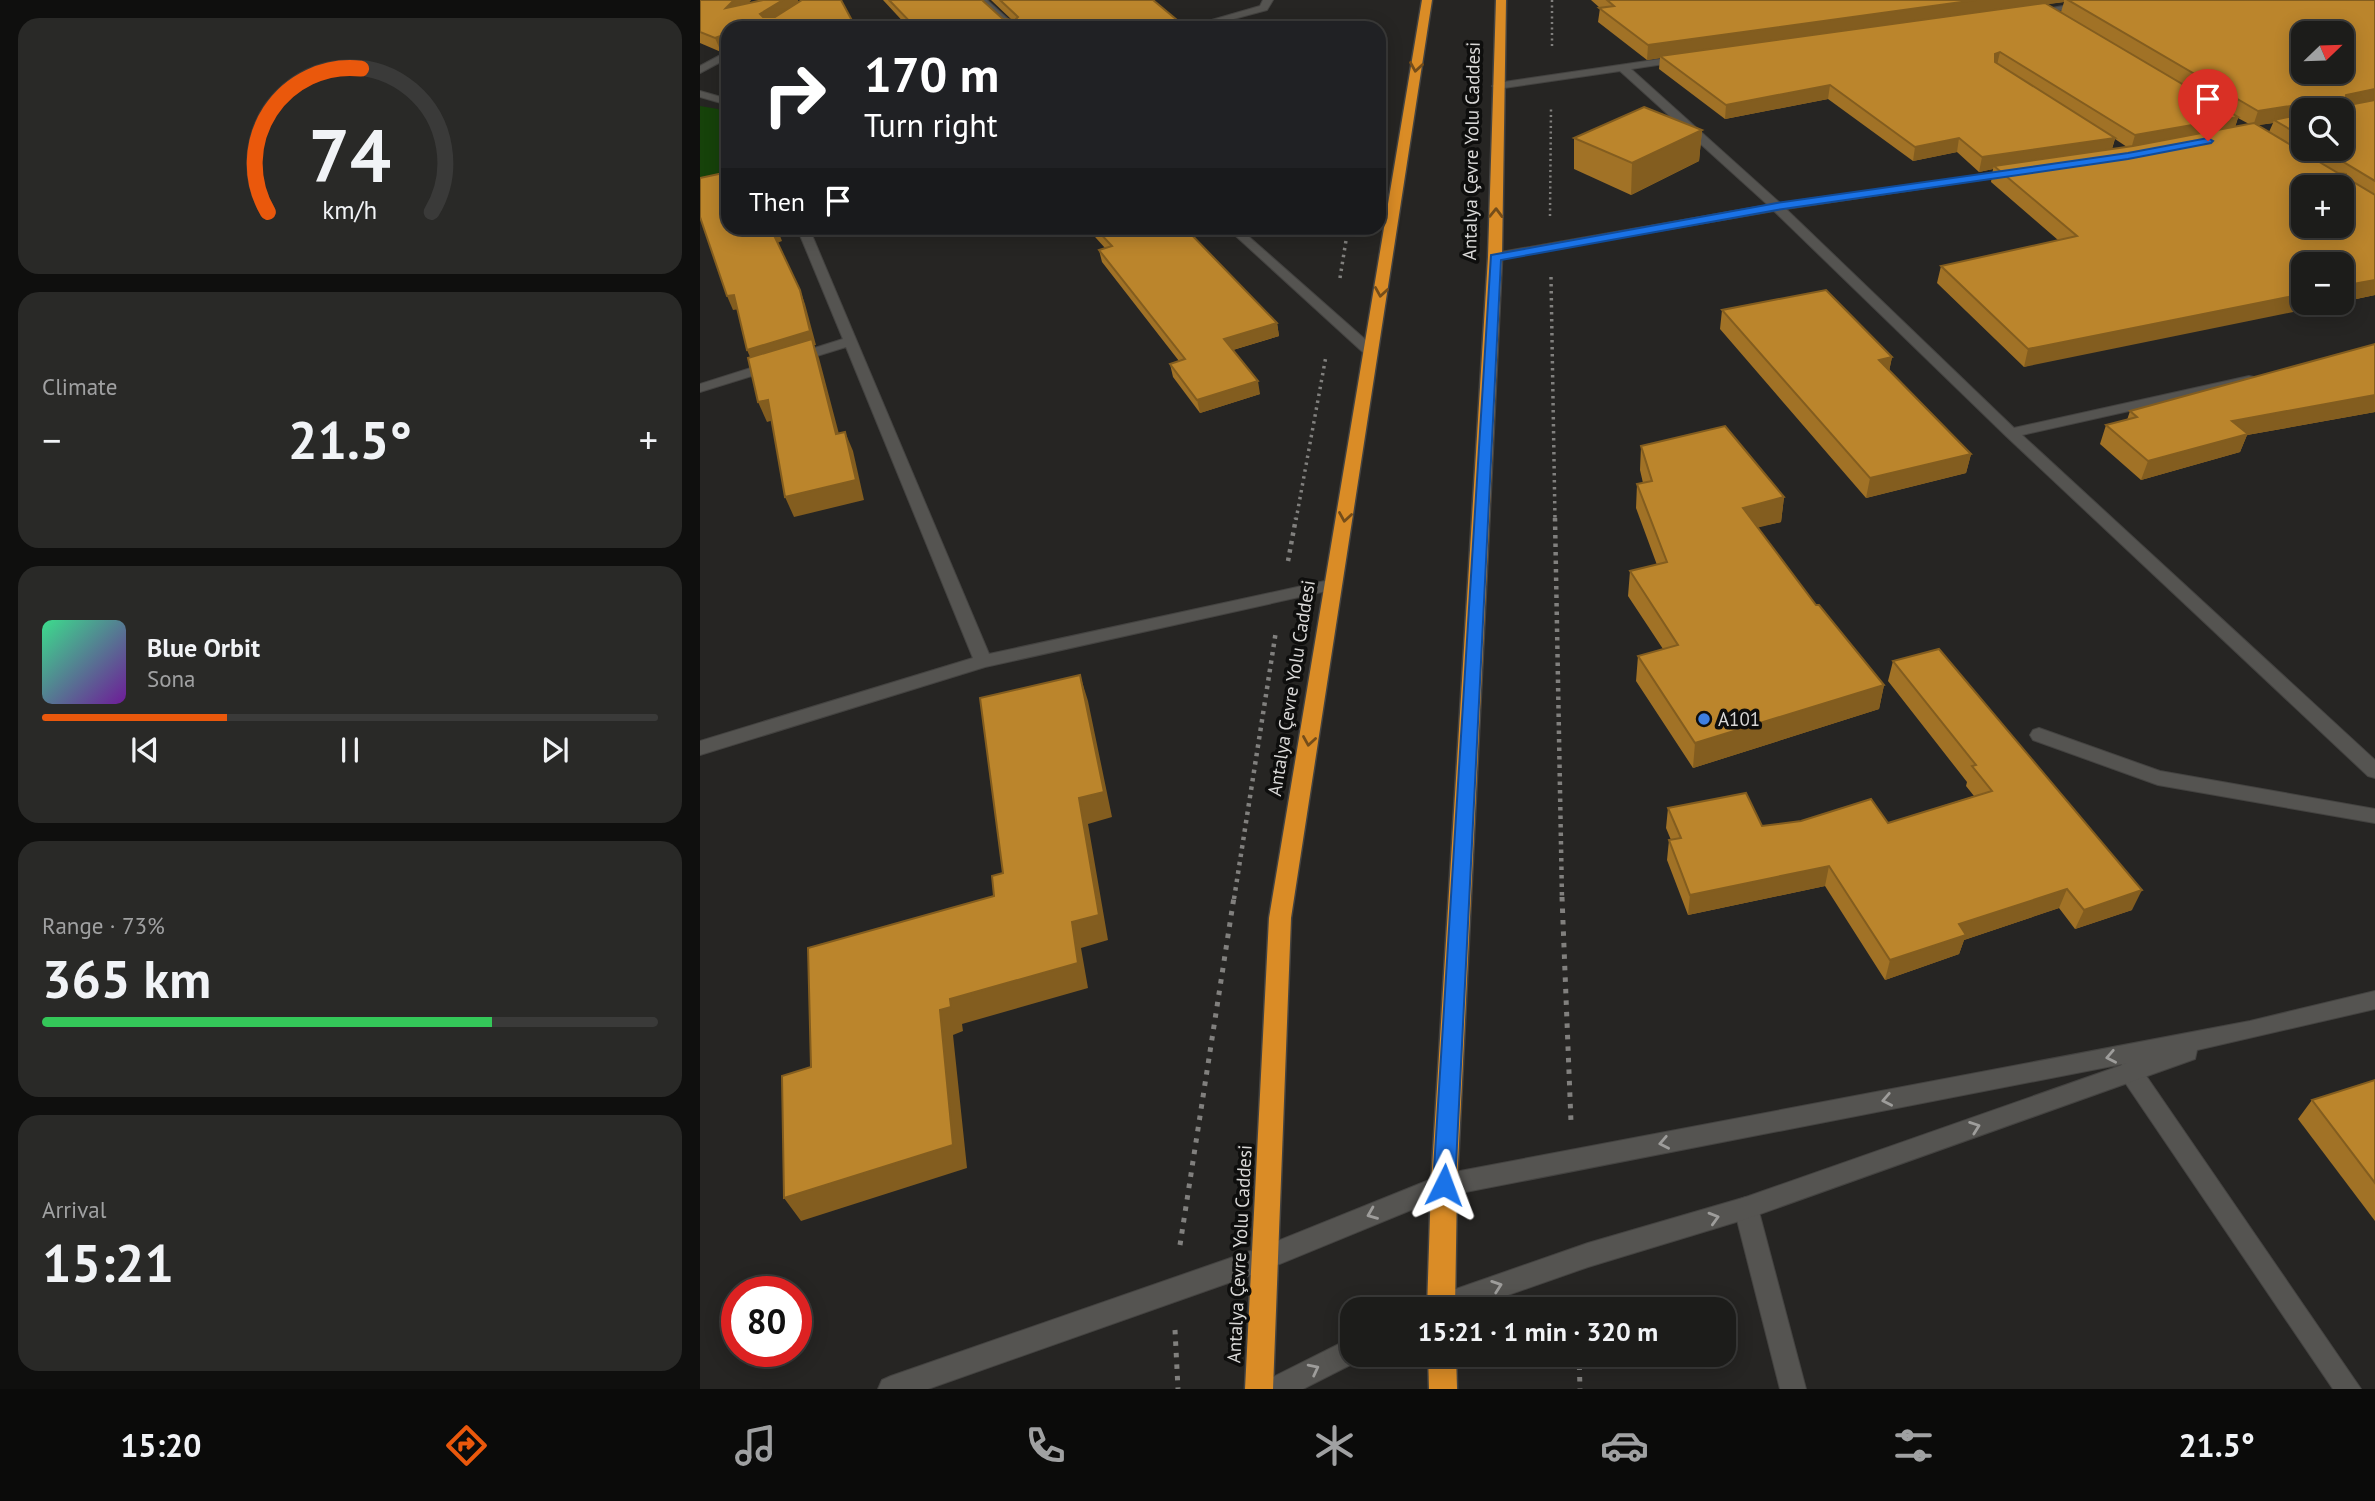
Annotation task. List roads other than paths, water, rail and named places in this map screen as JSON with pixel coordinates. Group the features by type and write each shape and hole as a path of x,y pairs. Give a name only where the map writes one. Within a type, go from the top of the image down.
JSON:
{"highway":[{"name":"Antalya Çevre Yolu Caddesi","path":"1259,1389 1280,918 1427,0"},
{"name":"Antalya Çevre Yolu Caddesi","path":"1439,1297 1495,257 1501,0"},
{"path":"1442,1367 1443,1389"}],"street":[{"path":"982,0 1005,21"},
{"path":"1215,21 1264,8 1268,0"},
{"path":"2020,14 2114,0"},
{"path":"2047,11 2059,18"},
{"path":"701,69 721,58"},
{"path":"1497,86 1691,58"},
{"path":"1622,67 1777,207 2011,433 2375,771"},
{"path":"700,94 721,100"},
{"path":"1495,257 1777,207 2020,172"},
{"path":"806,235 983,661"},
{"path":"1241,235 1371,352"},
{"path":"700,388 851,341"},
{"path":"2011,433 2267,376"},
{"path":"700,748 983,661 1334,584"},
{"path":"2039,735 2158,778 2375,816"},
{"path":"891,1389 1265,1258 1444,1185 2250,1030 2375,1000"},
{"path":"1469,1297 1588,1255 1746,1208 2250,1030"},
{"path":"2130,1071 2348,1389"},
{"path":"1746,1208 1793,1389"},
{"path":"1276,1389 1340,1357"}],"place":[{"name":"A101","path":"1704,719"}]}
